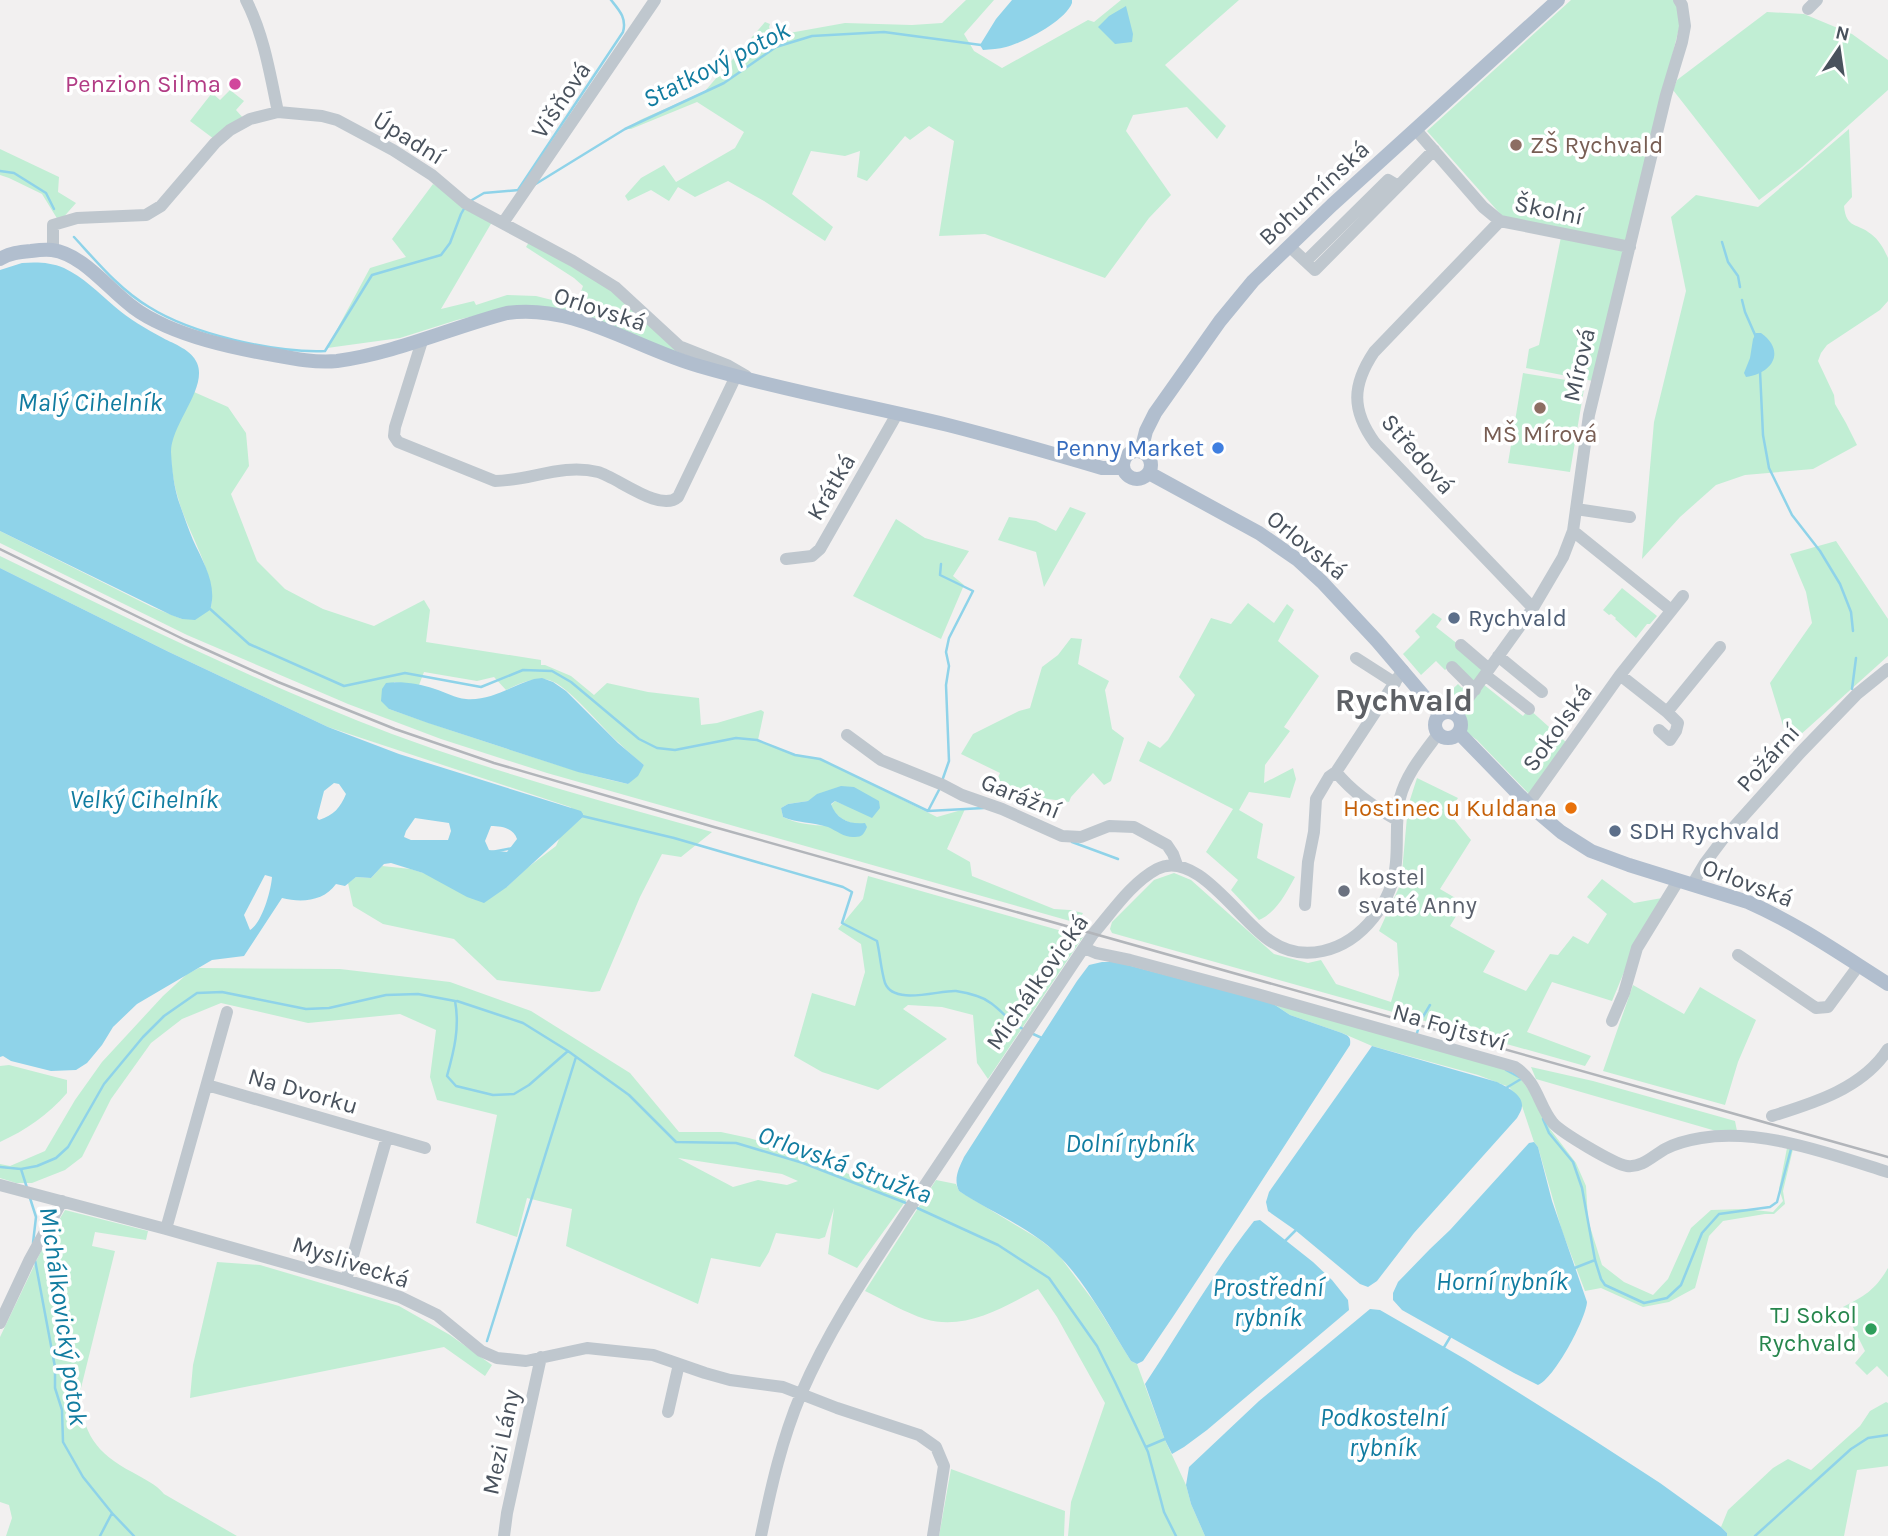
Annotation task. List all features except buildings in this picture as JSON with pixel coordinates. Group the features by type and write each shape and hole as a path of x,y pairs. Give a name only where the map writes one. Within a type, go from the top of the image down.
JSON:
{"main road":[{"name":"Bohumínská","path":"1141,451 1146,431 1155,413 1220,321 1253,281 1332,205 1558,0"},
{"path":"0,258 23,252 53,250"},
{"name":"Orlovská","path":"53,250 75,258 134,308 154,320 214,343 252,352 317,362 338,360 422,341 507,313 550,314 600,328 669,357 736,376 948,425 1102,468 1123,468"},
{"path":"1141,451 1148,456 1152,465 1146,477 1136,480 1128,476 1123,463 1127,455 1141,451"},
{"name":"Orlovská","path":"1149,474 1259,533 1298,560 1403,670 1440,715"},
{"path":"1448,712 1456,715 1461,722 1459,733 1448,738 1438,734 1435,721 1440,715 1448,712"},
{"name":"Orlovská","path":"1459,733 1528,804 1561,832 1591,851 1762,908 1803,929 1888,984"}],"street":[{"path":"246,0 263,43 278,112"},
{"name":"Višňová","path":"503,223 655,0"},
{"name":"Mírová","path":"1456,715 1533,608 1563,557 1573,531 1589,415 1666,95 1682,42 1685,26 1679,0"},
{"name":"Úpadní","path":"53,250 53,225 77,218 146,215 162,206 215,143 230,130 250,119 278,112 322,116 337,120 393,150 432,175 469,205 573,261 615,287 679,346 727,365 752,380"},
{"name":"Školní","path":"1416,130 1483,207 1500,221 1630,247"},
{"path":"1289,246 1315,270 1434,150"},
{"name":"Středová","path":"1500,221 1374,352 1362,369 1357,403 1365,429 1375,443 1533,608"},
{"path":"422,341 395,426 394,436 398,442 495,481 509,481 552,470 598,472 653,499 668,501 678,496 736,376"},
{"name":"Krátká","path":"786,559 812,556 820,549 897,414"},
{"path":"1576,509 1630,517"},
{"path":"1573,531 1671,610"},
{"name":"Sokolská","path":"1528,804 1620,676 1683,596"},
{"path":"1461,645 1529,709"},
{"path":"1659,730 1675,743 1678,723 1667,712 1720,647"},
{"path":"1499,656 1542,692"},
{"path":"1356,658 1395,683"},
{"path":"1452,667 1475,690"},
{"name":"Požární","path":"1612,1021 1624,993 1637,948 1685,883 1857,694 1888,669"},
{"path":"1305,905 1316,799 1403,670"},
{"name":"Sokolská","path":"1620,676 1667,712"},
{"name":"Garážní","path":"847,734 881,760 962,795 1002,808 1062,836 1081,836 1109,826 1135,827 1167,845 1177,865"},
{"path":"1177,865 1206,881 1269,941 1294,951 1308,953 1343,944 1375,916 1383,904 1396,867 1400,798 1408,779 1438,734"},
{"path":"1336,772 1349,788 1397,820"},
{"name":"Michálkovická","path":"761,1536 771,1487 788,1429 801,1394 839,1317 920,1191 1099,926 1141,881 1157,869 1177,865"},
{"name":"Na Fojtství","path":"1084,948 1515,1068 1525,1074 1553,1124 1572,1138 1627,1166 1652,1159 1665,1149 1702,1138 1752,1136 1793,1144 1888,1172"},
{"path":"1738,955 1816,1008 1828,1007 1859,965"},
{"path":"166,1229 227,1012"},
{"path":"1772,1116 1796,1110 1861,1079 1882,1059 1888,1049"},
{"name":"Na Dvorku","path":"207,1085 425,1148"},
{"path":"346,1280 387,1137"},
{"name":"Myslivecká","path":"0,1185 166,1229 400,1297 437,1315 481,1351 496,1358 526,1361 587,1348 653,1355 730,1380 783,1387 919,1435 936,1447 944,1466 933,1536"},
{"path":"0,1322 62,1201"},
{"name":"Mezi Lány","path":"504,1536 541,1357"},
{"path":"668,1412 679,1364"}],"green space":[{"path":"966,0 994,0 964,34 974,51 1002,68 1088,20 1094,22 1121,0 1239,0 1165,65 1226,126 1217,139 1187,107 1133,115 1126,131 1171,195 1149,218 1105,278 985,234 939,236 954,141 929,126 910,140 905,136 867,181 857,177 860,151 845,156 811,151 792,194 833,227 825,241 728,181 695,197 678,187 669,201 651,190 628,201 625,196 641,178 664,165 676,182 735,148 744,132 697,102 631,129 625,129 705,91 765,22 770,24 767,37 845,23 942,23"},
{"path":"1571,0 1674,0 1678,9 1680,24 1626,242 1503,217 1427,131"},
{"path":"1767,12 1804,14 1852,34 1888,60 1888,90 1802,167 1759,200 1673,90 1677,80"},
{"path":"230,90 244,101 236,110 244,119 214,139 190,121 212,93 220,100"},
{"path":"1849,129 1852,197 1844,206 1845,213 1850,222 1874,236 1888,258 1888,301 1880,310 1827,345 1818,361 1834,395 1835,404 1857,445 1813,469 1745,475 1716,485 1680,517 1642,559 1654,422 1686,291 1671,217 1696,195 1758,207"},
{"path":"0,149 59,177 58,192 76,203 61,220 58,220 42,194 0,175"},
{"path":"433,184 492,222 441,309 474,301 476,305 507,295 536,296 576,306 583,286 526,247 529,242 611,289 687,357 518,306 457,320 400,338 327,348 370,268 406,257 392,239"},
{"path":"1561,237 1625,249 1593,381 1526,368 1529,349 1539,345"},
{"path":"1523,373 1585,383 1570,472 1508,463"},
{"path":"194,392 228,407 246,433 249,466 231,494 257,561 285,589 323,609 374,626 424,600 430,610 426,642 541,660 541,665 571,676 594,695 607,683 648,692 699,698 701,725 761,710 764,712 758,740 794,754 820,759 937,817 965,809 947,849 970,862 972,876 1054,909 1083,913 1077,923 547,773 441,739 348,704 187,635 0,543 0,531 152,607 182,619 210,610 212,598 207,571 179,501 171,460 174,432","holes":["424,672 477,681 494,677 506,690 532,680 549,680 575,698 644,765 628,784 523,754 389,709 394,682 419,685","808,801 835,801 831,805 841,818 857,824 810,825 783,817 781,808 788,804","835,801 879,801 847,806"]},
{"path":"1070,507 1086,513 1044,587 1036,552 998,540 1009,517 1036,521 1056,531"},
{"path":"896,519 925,538 969,551 953,576 964,585 941,639 853,596"},
{"path":"1836,541 1888,619 1888,656 1789,745 1770,683 1812,623 1806,592 1790,554"},
{"path":"0,556 243,672 392,734 511,774 712,832 681,857 662,854 640,897 600,991 497,980 454,939 383,924 353,906 348,883 356,877 371,878 382,866 507,887 556,846 560,837 583,817 570,807 328,727 0,568"},
{"path":"1622,588 1657,616 1636,638 1616,618 1603,610"},
{"path":"1248,603 1274,623 1287,604 1294,610 1278,641 1319,676 1284,727 1290,731 1265,765 1264,783 1293,768 1296,779 1290,798 1249,792 1239,810 1263,824 1257,858 1295,877 1276,907 1259,920 1231,890 1238,880 1206,852 1233,809 1139,761 1148,741 1160,748 1168,740 1195,695 1179,677 1211,618 1231,624"},
{"path":"1433,613 1442,619 1436,627 1486,666 1456,705 1451,706 1440,701 1458,684 1462,688 1467,683 1454,662 1445,670 1436,661 1421,675 1403,654 1420,637 1415,631"},
{"path":"1071,638 1082,639 1078,664 1109,681 1105,690 1112,729 1124,738 1111,781 1104,785 1093,773 1069,802 1021,795 996,782 1000,773 961,754 973,734 1030,708 1042,667 1058,655"},
{"path":"1483,684 1523,716 1529,709 1568,744 1530,795 1465,731 1462,714"},
{"path":"1417,778 1458,798 1448,812 1471,840 1440,889 1464,903 1450,926 1495,951 1483,972 1526,991 1550,954 1558,955 1573,936 1588,944 1607,914 1587,897 1602,879 1634,903 1662,898 1627,965 1612,1001 1552,982 1527,1032 1591,1056 1585,1066 1112,933 1110,929 1112,922 1154,880 1174,873 1191,880 1274,954 1308,963 1321,960 1336,984 1391,1002 1399,975 1397,943 1379,931 1401,883 1408,806"},
{"path":"868,876 1083,937 988,1079 977,1063 973,1015 942,1007 908,1005 903,1009 947,1039 878,1090 822,1072 794,1056 812,993 855,1006 865,972 861,944 838,929 863,899"},
{"path":"199,968 340,969 450,982 531,1011 630,1073 679,1132 721,1132 749,1138 799,1153 863,1180 910,1195 857,1268 828,1254 834,1208 825,1237 819,1239 776,1233 760,1267 711,1258 698,1304 566,1246 572,1209 527,1198 517,1237 476,1223 497,1115 437,1100 430,1077 436,1030 400,1014 308,1023 221,1003 182,1019 151,1043 111,1099 82,1157 65,1170 32,1183 16,1183 0,1178 0,1164 10,1166 45,1151 75,1100 102,1062 187,974","holes":["678,1158 782,1174 798,1181 787,1185 758,1180 733,1187"]},
{"path":"1633,985 1684,1014 1700,987 1756,1020 1738,1062 1725,1105 1603,1071"},
{"path":"1272,1003 1501,1068 1521,1079 1537,1102 1550,1129 1576,1163 1586,1186 1588,1220 1602,1265 1624,1282 1653,1295 1668,1279 1691,1228 1711,1210 1773,1212 1783,1201 1779,1189 1787,1148 1793,1149 1783,1191 1785,1204 1774,1214 1723,1221 1709,1236 1695,1288 1669,1302 1643,1307 1601,1288 1585,1291 1562,1231 1538,1147 1520,1100 1509,1087 1478,1075 1372,1046 1290,1015"},
{"path":"9,1065 67,1080 67,1093 36,1121 0,1142 0,1066"},
{"path":"1531,1067 1593,1081 1735,1121 1737,1131 1716,1131 1536,1079"},
{"path":"936,1180 956,1184 959,1191 1039,1239 1058,1254 1095,1303 1131,1361 1137,1364 1205,1536 1068,1536 1071,1502 1105,1403 1057,1317 1038,1289 984,1315 955,1322 925,1319 865,1291"},
{"path":"65,1210 148,1231 146,1240 95,1232 92,1246 115,1251 80,1392 84,1419 93,1440 120,1465 237,1536 6,1536 12,1518 9,1505 0,1502 0,1337 43,1247"},
{"path":"217,1262 260,1265 399,1306 450,1335 492,1365 485,1376 444,1347 190,1398 193,1365"},
{"name":"TJ Sokol Rychvald","path":"1888,1268 1888,1377 1877,1366 1867,1375 1855,1363 1865,1351 1843,1307 1869,1292"},
{"path":"1886,1402 1888,1466 1857,1470 1844,1536 1727,1536 1721,1527 1728,1510 1773,1468 1788,1459 1811,1470 1860,1426 1870,1411"},
{"path":"951,1469 1065,1511 1064,1536 939,1536"}],"water":[{"path":"1012,0 1072,0 1072,3 1053,24 1033,36 1006,47 983,50 980,45"},
{"path":"1126,6 1133,34 1132,42 1115,44 1098,27 1109,16"},
{"name":"Malý Cihelník","path":"22,263 59,266 71,272 120,311 195,358 199,373 198,384 177,430 171,452 178,499 211,583 210,610 195,620 171,615 0,531 0,270"},
{"path":"1756,333 1761,333 1769,340 1773,347 1773,360 1763,371 1746,377 1744,373"},
{"name":"Velký Cihelník","path":"0,568 328,727 399,754 581,811 583,814 583,817 507,887 484,903 467,897 423,873 391,863 384,864 371,878 356,877 345,886 336,884 319,897 305,900 282,898 244,956 212,960 137,1004 113,1027 87,1063 76,1070 51,1071 0,1057","holes":["334,783 339,784 346,794 336,810 319,820 317,818 324,791","415,818 449,823 451,831 448,840 411,840 404,837","491,826 510,830 517,839 507,852 489,850 485,841","265,875 272,877 262,914 250,930 244,915"]},
{"path":"542,678 553,682 566,691 644,765 638,776 628,784 578,772 389,709 381,701 382,689 386,683 417,684 458,697 475,699"},
{"path":"841,786 854,787 879,801 880,808 872,818 835,801 831,804 836,814 844,820 865,823 867,827 861,836 848,836 828,827 783,817 781,808 788,804 808,801 817,794"},
{"name":"Dolní rybník","path":"1116,962 1272,1003 1290,1015 1342,1033 1350,1040 1350,1045 1196,1283 1143,1361 1137,1364 1131,1361 1088,1292 1058,1255 1023,1228 959,1191 957,1182 957,1174 964,1157 1077,981 1089,965"},
{"path":"1372,1046 1497,1082 1517,1094 1522,1106 1517,1118 1414,1233 1377,1281 1368,1287 1360,1284 1268,1211 1266,1202 1269,1192"},
{"name":"Horní rybník","path":"1534,1142 1538,1147 1552,1201 1587,1302 1568,1348 1552,1372 1538,1385 1402,1310 1393,1300 1398,1282 1450,1230 1529,1143"},
{"name":"Prostřední rybník","path":"1260,1220 1332,1280 1348,1300 1349,1310 1207,1430 1172,1454 1145,1384 1225,1261 1254,1221"},
{"name":"Podkostelní rybník","path":"1370,1309 1380,1310 1465,1359 1586,1435 1660,1483 1721,1527 1727,1536 1205,1536 1186,1485 1189,1467 1259,1401"}],"waterway":[{"path":"518,190 623,32 623,18 611,0"},
{"name":"Statkový potok","path":"534,185 625,129 724,83 776,47 812,36 884,32 981,45"},
{"name":"Statkový potok","path":"0,171 14,173 46,193 54,209"},
{"name":"Statkový potok","path":"472,200 484,193 519,190"},
{"name":"Statkový potok","path":"74,237 128,292 167,317 234,340 282,349 325,351 372,275 441,255 450,243 465,207"},
{"path":"1722,242 1728,262 1738,276 1740,287"},
{"path":"1742,300 1756,337"},
{"path":"1760,371 1763,435 1769,468 1792,515 1820,551 1840,584 1851,612 1853,631"},
{"path":"941,564 940,575 973,591 949,638 946,652 949,666 946,685 949,761 942,781"},
{"path":"209,608 249,644 344,686 405,673 481,687 523,670 552,671 571,682 639,739 657,748 675,750 736,738 757,740 795,755 820,759 928,811 984,808"},
{"path":"1852,689 1856,658"},
{"path":"928,811 940,788"},
{"path":"582,816 674,838 843,887 852,892 842,923 877,941 885,983 890,990 907,995 956,991 975,995 1025,1030"},
{"path":"1072,842 1118,859"},
{"path":"492,852 513,848"},
{"name":"Orlovská Stružka","path":"0,1167 21,1169 56,1158 68,1147 104,1084 143,1037 164,1016 197,993 222,992 306,1009 329,1008 386,995 418,994 455,1001 457,1030 447,1076 456,1086 493,1095 514,1094 529,1085 568,1051 629,1095 676,1142 736,1143 803,1163 906,1203"},
{"path":"457,1001 523,1023 568,1051"},
{"path":"1417,1033 1430,1005"},
{"path":"1031,1033 1044,1039"},
{"path":"487,1341 576,1057"},
{"path":"1506,1070 1519,1077"},
{"path":"1506,1088 1521,1079"},
{"path":"1543,1119 1549,1133 1573,1162 1582,1188 1601,1279 1605,1285 1644,1303 1667,1298 1681,1285 1702,1233 1719,1214 1770,1207 1777,1202 1791,1149"},
{"name":"Michálkovický potok","path":"21,1169 27,1188"},
{"name":"Michálkovický potok","path":"30,1198 36,1217 33,1243"},
{"name":"Orlovská Stružka","path":"915,1207 998,1245 1049,1278 1097,1346 1115,1382 1148,1452 1164,1512 1176,1536"},
{"path":"1283,1243 1298,1228"},
{"name":"Michálkovický potok","path":"35,1260 55,1367 55,1388 62,1410 63,1442 83,1477 112,1513 100,1536"},
{"path":"1572,1269 1595,1260"},
{"path":"1443,1349 1452,1334"},
{"name":"Orlovská Stružka","path":"1755,1536 1851,1449 1868,1438 1888,1435"},
{"path":"1146,1447 1165,1439"},
{"path":"112,1513 134,1536"}],"railway":[{"path":"0,549 185,640 278,682 395,729 494,763 1888,1157"}],"place":[{"name":"Penzion Silma","path":"235,84"},
{"name":"ZŠ Rychvald","path":"1516,145"},
{"name":"MŠ Mírová","path":"1540,408"},
{"name":"Penny Market","path":"1218,448"},
{"name":"Rychvald","path":"1454,618"},
{"name":"Hostinec u Kuldana","path":"1571,808"},
{"name":"SDH Rychvald","path":"1615,831"},
{"name":"kostel svaté Anny","path":"1344,891"},
{"name":"TJ Sokol Rychvald","path":"1871,1329"}],"district":[{"name":"Rychvald","path":"1404,700"}]}
